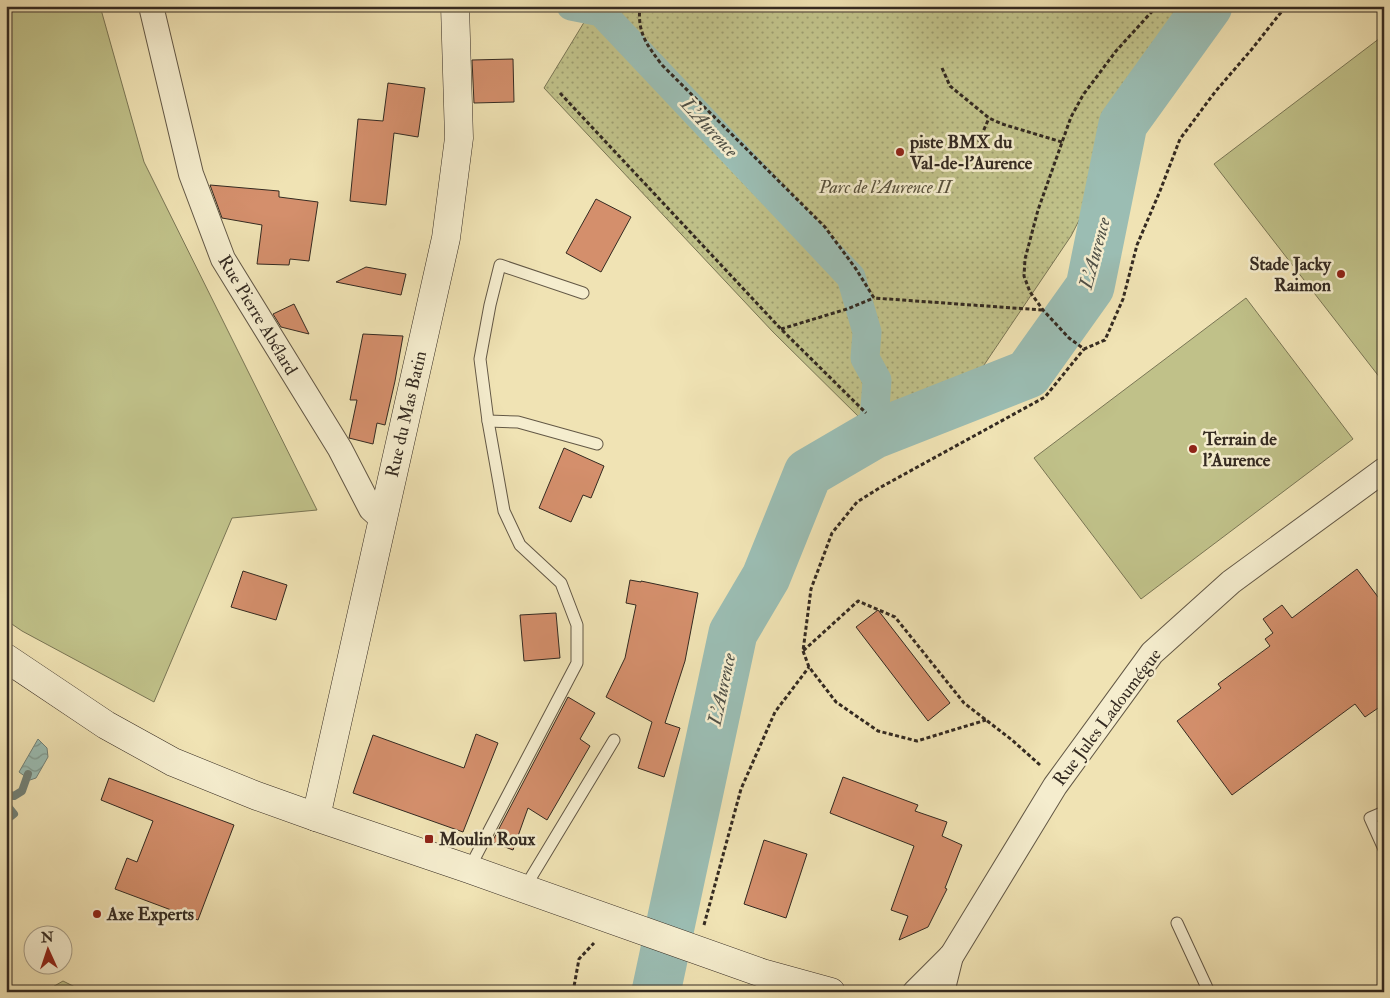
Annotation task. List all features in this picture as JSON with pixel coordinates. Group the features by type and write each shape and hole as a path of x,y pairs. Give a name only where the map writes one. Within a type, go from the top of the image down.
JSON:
{"main road":[{"name":"Rue du Mas Batin","path":"316,817 446,238 459,138 456,6"},
{"path":"6,658 106,725 173,762 257,796 470,868 762,973 831,992"},
{"path":"762,973 794,992"}],"street":[{"name":"Rue Pierre Abélard","path":"151,6 191,174 223,259 340,449 371,509 382,519"},
{"name":"Rue Jules Ladoumégue","path":"915,992 952,955 1055,786 1152,653 1230,582 1384,470"},
{"name":"Rue Jules Ladoumégue","path":"942,992 952,955"}],"lane":[{"path":"470,868 577,663 578,625 561,583 520,544 504,511 488,421 480,359 490,305 500,265 583,293"},
{"path":"488,421 518,422 597,444"},
{"path":"524,889 614,740"},
{"path":"1384,812 1370,818 1384,850"},
{"path":"1178,923 1209,992"}],"path":[{"path":"640,6 639,19 646,42 662,66 824,227 856,269 874,298"},
{"path":"1084,349 1069,338 1043,310 1030,292 1024,276 1025,259 1038,210 1071,117 1083,95 1116,51 1157,6"},
{"path":"986,720 917,740 878,731 836,702 809,667 804,651 811,589 832,533 857,502 1044,397 1084,349 1105,340 1122,299 1137,245 1180,139 1214,92 1252,49 1286,6"},
{"path":"942,68 950,86 989,118 1002,124 1062,142"},
{"path":"560,93 781,329 866,413"},
{"path":"976,148 989,118"},
{"path":"781,329 847,309 874,298 1043,310"},
{"path":"804,651 858,601 896,617 964,703 1012,740 1039,765 1055,786"},
{"path":"693,948 741,789 775,712 809,667"},
{"path":"573,992 579,959 615,920"}],"green space":[{"path":"6,6 100,6 144,162 317,510 232,518 154,702 22,631 6,620"},
{"name":"Parc de l'Aurence II","path":"594,6 1189,6 1071,236 982,368 864,422 773,332 544,88"},
{"name":"Stade Jacky Raimon","path":"1384,35 1384,383 1214,164"},
{"name":"Terrain de l'Aurence","path":"1246,298 1353,439 1141,599 1034,458"},
{"path":"63,981 85,992 44,992"}],"water":[{"path":"38,739 47,748 48,757 36,778 30,780 19,772"}],"building":[{"path":"513,59 514,102 474,103 472,60"},
{"path":"388,83 425,88 418,137 394,133 386,205 350,201 358,119 383,121"},
{"path":"210,185 279,191 279,197 318,202 309,261 290,259 289,265 257,264 262,225 222,218"},
{"path":"596,199 631,217 601,272 566,253"},
{"path":"366,267 406,274 401,295 336,282"},
{"path":"294,304 309,334 281,327 273,314"},
{"path":"363,334 403,336 385,425 377,423 373,444 349,438 357,400 350,400"},
{"path":"564,448 604,466 591,498 583,495 571,522 539,508"},
{"path":"1357,569 1384,605 1384,704 1365,717 1355,704 1232,795 1177,721 1221,688 1218,684 1270,646 1265,639 1273,633 1263,619 1282,605 1292,618"},
{"path":"243,571 287,585 276,620 231,607"},
{"path":"630,580 698,593 685,661 665,723 680,728 664,777 638,768 652,722 606,697 625,658 636,605 626,603"},
{"path":"878,610 950,703 928,721 856,627"},
{"path":"556,613 560,658 524,661 520,615"},
{"path":"568,697 595,713 580,739 590,746 547,820 528,808 513,850 492,842"},
{"path":"476,734 498,743 463,832 353,793 373,735 464,768"},
{"path":"843,777 918,805 915,811 947,822 942,836 962,845 945,888 947,889 928,927 899,940 908,916 891,910 914,846 830,813"},
{"path":"109,778 234,825 198,920 115,889 127,858 137,862 153,821 101,800"},
{"path":"764,840 807,854 786,918 744,904"}],"waterway":[{"name":"L'Aurence","path":"571,6 601,12 851,277 867,332 865,358 877,380 873,435"},
{"name":"L'Aurence","path":"656,992 733,633 766,577 808,473 873,435 1028,374 1090,287 1123,124 1208,6"},
{"path":"6,794 14,796 22,791 28,774"},
{"path":"6,804 14,814 6,818"},
{"path":"6,987 9,992"}],"place":[{"name":"piste BMX du Val-de-l'Aurence","path":"900,152"},
{"name":"Stade Jacky Raimon","path":"1341,274"},
{"name":"Terrain de l'Aurence","path":"1193,449"},
{"name":"Moulin Roux","path":"429,839"},
{"name":"Axe Experts","path":"97,914"}]}
